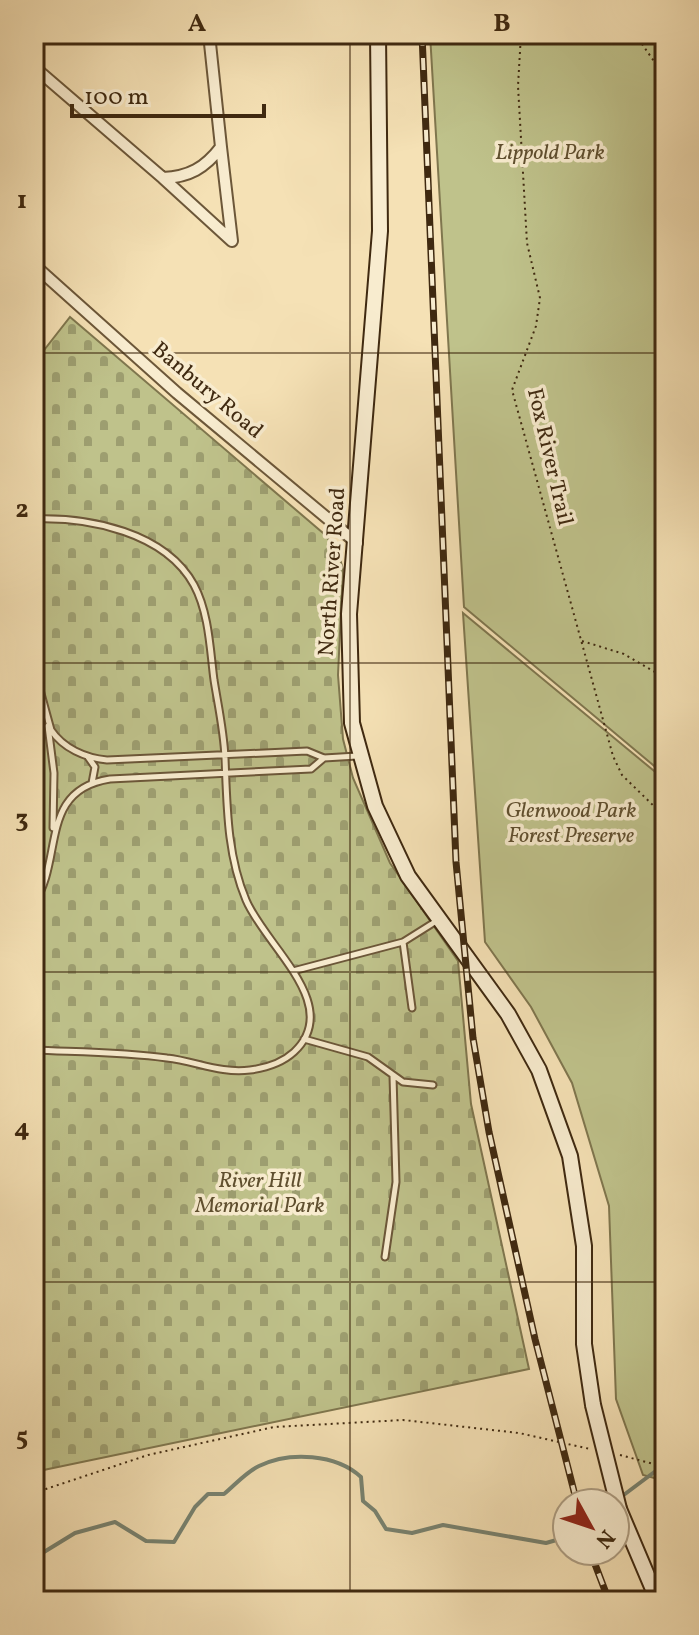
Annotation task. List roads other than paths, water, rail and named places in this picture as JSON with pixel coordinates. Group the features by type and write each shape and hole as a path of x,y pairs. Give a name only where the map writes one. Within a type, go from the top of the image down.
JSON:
{"main road":[{"name":"North River Road","path":"378,34 380,231 347,644 352,723 358,756 390,841 408,876 508,1014 539,1070 570,1156 584,1246 584,1344 593,1405 619,1509 658,1601"}],"street":[{"path":"34,67 232,241 209,34"},
{"path":"163,178 181,178 195,171 210,162 221,147"},
{"name":"Banbury Road","path":"34,265 177,393 357,543"}],"lane":[{"path":"34,519 85,520 129,534 161,551 187,575 198,594 207,630 225,754 229,832 238,877 254,919 303,983 310,1004 309,1025 304,1039 285,1059 249,1071 220,1069 168,1058 34,1050"},
{"path":"34,668 47,721 54,773 53,835 47,875 34,903"},
{"path":"47,721 56,738 87,757 95,767 91,784"},
{"path":"87,757 107,760 307,751 324,758 358,756"},
{"path":"53,835 68,802 91,784 110,779 311,769 324,758"},
{"path":"293,971 403,942 439,919"},
{"path":"403,942 412,1008"},
{"path":"304,1039 368,1057 382,1064 403,1082 433,1085"},
{"path":"385,1257 396,1182 393,1076"}],"waterway":[{"path":"34,1549 44,1552 75,1533 115,1522 146,1541 174,1542 195,1507 208,1494 224,1494 245,1475 271,1461 298,1457 339,1463 361,1477 363,1501 375,1511 386,1529 412,1533 443,1525 551,1542"},
{"path":"631,1490 665,1464"}],"railway":[{"path":"422,34 456,862 473,1038 489,1132 535,1339 573,1487"},
{"path":"596,1567 609,1601"}],"park label":[{"name":"Lippold Park","path":"550,153"},
{"name":"Glenwood Park Forest Preserve","path":"571,824"},
{"name":"River Hill Memorial Park","path":"260,1194"}]}
